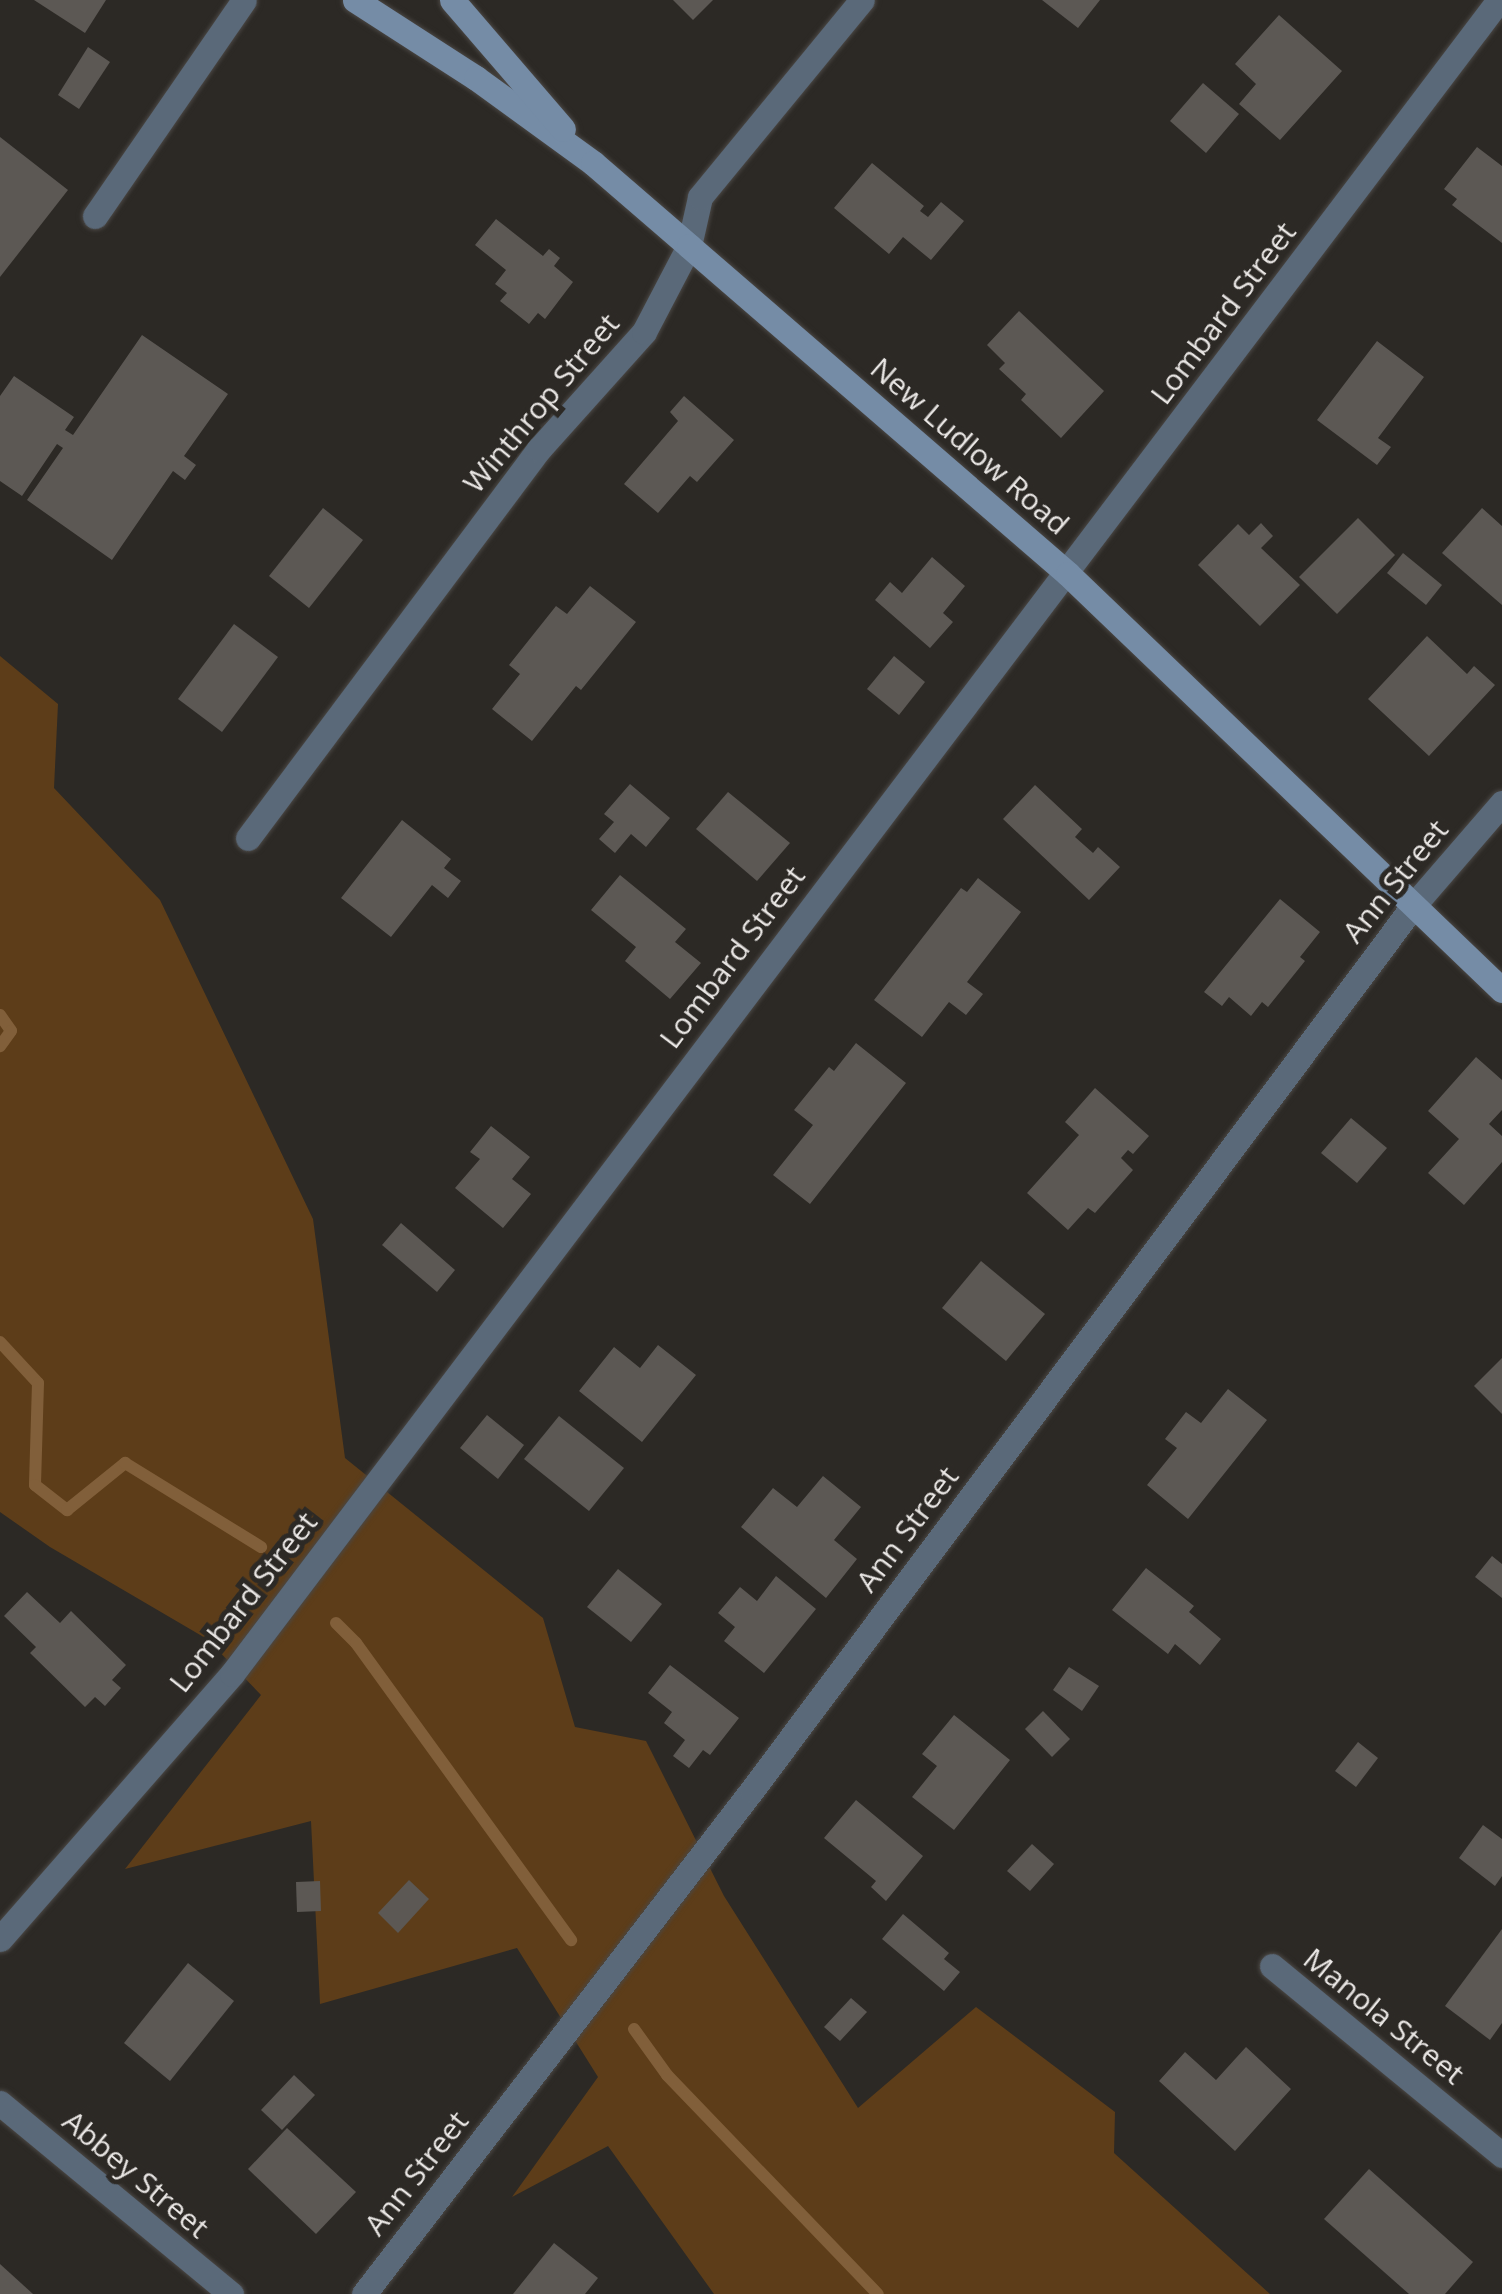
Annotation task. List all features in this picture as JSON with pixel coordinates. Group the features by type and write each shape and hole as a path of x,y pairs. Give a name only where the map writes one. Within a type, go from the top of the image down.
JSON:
{"main road":[{"name":"New Ludlow Road","path":"355,0 476,78 592,163 689,246 1068,574 1502,990"},
{"path":"452,0 592,163"}],"street":[{"path":"95,216 244,0"},
{"name":"Winthrop Street","path":"248,838 538,449 644,332 689,246 700,198 714,176 862,0"},
{"name":"Lombard Street","path":"0,1940 232,1674 1499,0"},
{"name":"Ann Street","path":"364,2294 764,1774 1413,906 1502,803"},
{"name":"Manola Street","path":"1272,1966 1502,2155"},
{"name":"Abbey Street","path":"0,2104 231,2294"}],"shaded area":[{"path":"0,656 58,704 54,788 160,900 313,1219 345,1458 543,1618 575,1727 646,1741 724,1896 858,2108 976,2007 1115,2112 1114,2153 1270,2294 714,2294 608,2146 512,2197 598,2077 517,1948 320,2004 311,1821 125,1869 261,1695 207,1639 50,1547 0,1512"}],"building":[{"path":"34,0 106,0 85,33"},
{"path":"673,0 713,0 693,20"},
{"path":"1042,0 1100,0 1078,28"},
{"path":"1279,15 1342,71 1280,140 1239,104 1256,84 1235,64"},
{"path":"88,47 110,62 79,109 58,95"},
{"path":"1203,83 1239,114 1206,153 1170,121"},
{"path":"0,137 68,190 0,277"},
{"path":"1477,147 1502,166 1502,243 1452,205 1457,199 1444,189"},
{"path":"872,163 924,206 920,211 928,217 941,202 964,221 931,260 903,237 889,254 834,208"},
{"path":"496,219 543,256 549,249 560,258 554,266 573,282 545,319 538,313 529,324 500,301 507,293 495,284 506,270 475,245"},
{"path":"1019,311 1104,391 1061,438 1021,400 1026,394 999,369 1005,363 987,345"},
{"path":"142,335 228,394 184,456 196,465 185,480 173,471 112,560 27,500 63,448 57,444 22,496 0,481 0,396 14,376 74,417 65,430 73,435"},
{"path":"1377,341 1424,377 1378,438 1391,447 1377,465 1317,420"},
{"path":"684,396 734,440 697,482 690,476 658,513 624,484 678,421 670,412"},
{"path":"323,508 363,540 309,608 269,576"},
{"path":"1482,508 1502,526 1502,605 1442,553"},
{"path":"1358,518 1395,555 1337,614 1299,577"},
{"path":"1261,523 1273,536 1261,548 1300,585 1260,626 1198,565 1238,524 1249,535"},
{"path":"1403,553 1442,585 1426,605 1387,573"},
{"path":"932,557 965,586 943,613 953,622 930,648 875,600 890,582 902,593"},
{"path":"590,586 636,622 581,690 576,686 532,741 492,709 520,674 509,665 556,606 567,614"},
{"path":"234,624 278,657 222,732 178,699"},
{"path":"1427,636 1467,674 1474,666 1495,685 1429,756 1368,699"},
{"path":"894,656 925,682 899,715 867,689"},
{"path":"630,784 670,818 646,847 631,834 615,853 599,839 614,822 604,814"},
{"path":"1035,785 1082,829 1075,837 1093,853 1098,847 1120,867 1089,900 1003,819"},
{"path":"728,792 790,843 757,881 696,829"},
{"path":"402,820 451,859 444,868 461,881 448,898 432,885 391,937 341,898"},
{"path":"620,875 686,929 675,942 701,963 670,999 625,961 636,947 591,910"},
{"path":"978,878 1021,912 967,982 983,994 966,1015 949,1002 922,1037 874,1000 961,888 967,892"},
{"path":"1280,899 1320,932 1300,957 1305,961 1268,1007 1262,1002 1251,1016 1229,997 1222,1006 1204,992"},
{"path":"856,1043 906,1083 810,1204 773,1175 813,1125 794,1110 829,1067 834,1071"},
{"path":"1476,1057 1502,1080 1502,1110 1489,1124 1502,1136 1502,1162 1464,1205 1428,1173 1459,1139 1428,1111"},
{"path":"1095,1088 1149,1136 1133,1154 1128,1150 1121,1158 1133,1170 1095,1213 1088,1208 1068,1230 1027,1193 1079,1135 1065,1122"},
{"path":"1351,1118 1387,1148 1357,1183 1321,1153"},
{"path":"491,1126 530,1157 512,1179 531,1194 503,1228 455,1188 480,1159 470,1152"},
{"path":"401,1223 455,1270 437,1292 382,1245"},
{"path":"981,1261 1045,1314 1006,1361 942,1308"},
{"path":"658,1345 696,1375 642,1442 579,1391 614,1347 640,1368"},
{"path":"1502,1358 1502,1414 1474,1386"},
{"path":"1228,1389 1267,1420 1188,1519 1147,1485 1177,1448 1165,1439 1186,1412 1201,1423"},
{"path":"487,1415 524,1445 498,1479 460,1448"},
{"path":"559,1416 624,1468 589,1511 524,1459"},
{"path":"823,1476 861,1507 834,1540 857,1559 826,1598 741,1527 773,1488 797,1507"},
{"path":"1492,1556 1502,1564 1502,1598 1475,1577"},
{"path":"1146,1568 1194,1606 1189,1612 1221,1639 1200,1665 1175,1644 1168,1654 1112,1610"},
{"path":"618,1569 662,1604 631,1642 587,1607"},
{"path":"776,1576 816,1609 764,1673 724,1641 735,1627 718,1613 740,1587 757,1601"},
{"path":"27,1592 60,1623 71,1611 126,1665 112,1680 121,1688 105,1706 95,1697 85,1707 30,1653 36,1647 4,1616"},
{"path":"670,1665 739,1718 710,1755 703,1750 689,1768 673,1756 685,1740 664,1723 672,1712 648,1693"},
{"path":"1069,1667 1099,1686 1082,1711 1053,1690"},
{"path":"1043,1711 1070,1739 1052,1757 1025,1729"},
{"path":"954,1715 1010,1760 954,1830 912,1797 937,1766 922,1754"},
{"path":"1358,1742 1378,1758 1356,1787 1335,1771"},
{"path":"856,1800 923,1856 886,1901 871,1887 876,1881 824,1838"},
{"path":"1483,1825 1502,1839 1502,1876 1495,1886 1459,1858"},
{"path":"1032,1844 1054,1864 1030,1891 1007,1871"},
{"path":"409,1880 429,1899 398,1933 378,1913"},
{"path":"320,1881 321,1911 297,1912 296,1882"},
{"path":"903,1914 949,1953 944,1959 960,1972 944,1991 882,1939"},
{"path":"1502,1929 1502,2023 1490,2040 1445,2006"},
{"path":"188,1963 234,2001 170,2081 124,2043"},
{"path":"851,1998 867,2012 840,2041 824,2027"},
{"path":"1246,2047 1291,2089 1235,2151 1159,2081 1185,2052 1216,2080"},
{"path":"294,2075 315,2095 282,2130 261,2110"},
{"path":"287,2128 356,2192 316,2234 248,2169"},
{"path":"1369,2169 1473,2262 1445,2294 1409,2294 1324,2219"},
{"path":"554,2243 598,2278 585,2294 513,2294"},
{"path":"0,2264 33,2294 0,2294"}],"waterway":[{"path":"0,1015 11,1031 0,1046"},
{"path":"0,1342 38,1383 35,1485 67,1510 125,1463 261,1547"},
{"path":"336,1623 356,1643 571,1940"},
{"path":"634,2029 667,2075 878,2294"}]}
